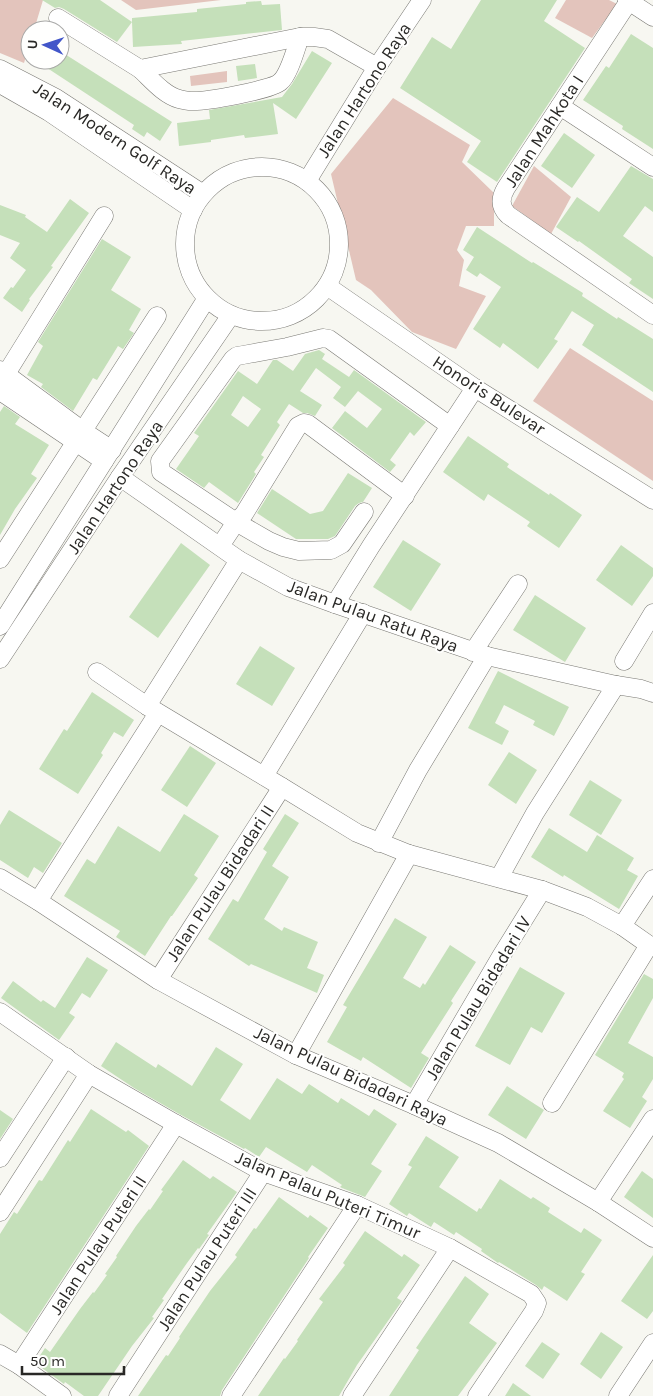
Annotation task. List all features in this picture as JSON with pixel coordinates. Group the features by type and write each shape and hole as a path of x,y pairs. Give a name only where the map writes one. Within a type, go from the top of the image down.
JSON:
{"street":[{"name":"Jalan Hartono Raya","path":"306,181 377,67 422,0"},
{"name":"Jalan Mahkota I","path":"638,5 560,106 502,195 504,211 653,315"},
{"path":"58,18 140,69 166,92 178,99 192,101 262,90 281,82 300,36"},
{"path":"140,69 300,36 328,39 377,67"},
{"name":"Jalan Modern Golf Raya","path":"0,69 56,98 203,194"},
{"name":"Jalan Modern Golf Raya","path":"0,84 49,112 193,210"},
{"path":"560,106 653,168"},
{"path":"260,166 292,173 306,181 321,194 332,210 338,229 339,249 335,268 327,286 313,303 294,314 274,321 252,321 231,315 207,298 197,286 190,272 185,240 187,225 193,210 203,194 214,183 228,174 244,168 260,166"},
{"path":"79,436 2,375 104,216"},
{"name":"Honoris Bulevar","path":"327,286 475,388 653,500"},
{"name":"Jalan Hartono Raya","path":"1,623 207,298"},
{"name":"Jalan Hartono Raya","path":"0,659 231,315"},
{"path":"0,559 157,316"},
{"path":"364,512 342,544 331,550 299,551 283,547 236,522 161,472 160,461 233,359 237,356 323,338 329,339 450,426"},
{"path":"335,604 475,388"},
{"path":"0,391 79,436 108,455"},
{"path":"220,546 236,522 244,514 298,426 304,423 308,424 404,496"},
{"name":"Jalan Pulau Ratu Raya","path":"120,478 239,560 288,587 480,654 653,693"},
{"path":"154,501 170,478"},
{"path":"38,901 239,560"},
{"path":"379,843 518,584"},
{"path":"264,776 363,613"},
{"path":"624,661 653,613"},
{"path":"97,672 152,710 357,833 409,854 542,890 587,907 622,926 651,946 552,1103"},
{"path":"498,878 535,813 616,685"},
{"name":"Jalan Pulau Bidadari II","path":"158,980 282,787"},
{"path":"296,1055 409,854"},
{"name":"Jalan Pulau Bidadari Raya","path":"0,878 158,980 296,1055 498,1143 598,1202 653,1238"},
{"path":"622,926 653,879"},
{"name":"Jalan Pulau Bidadari IV","path":"414,1105 542,890"},
{"name":"Jalan Palau Puteri Timur","path":"0,1012 89,1074 263,1172 357,1206 450,1248 531,1294 537,1303 534,1311 477,1396"},
{"path":"0,1158 66,1057"},
{"path":"0,1212 89,1074"},
{"path":"598,1202 653,1119"},
{"name":"Jalan Pulau Puteri II","path":"19,1365 176,1124"},
{"name":"Jalan Pulau Puteri III","path":"118,1396 263,1172"},
{"path":"231,1396 357,1206"},
{"path":"352,1396 450,1248"},
{"path":"618,1396 653,1343"},
{"path":"0,1354 19,1365 62,1396"}],"shaded area":[{"path":"0,0 43,0 37,20 20,20 20,61 0,53"},
{"path":"121,0 221,0 136,10"},
{"path":"566,0 609,0 617,4 592,38 555,18"},
{"path":"227,71 227,82 191,86 190,76"},
{"path":"393,98 470,145 462,162 494,193 494,226 466,226 457,250 464,260 459,286 486,296 456,349 412,332 371,290 356,280 331,174"},
{"path":"534,166 571,197 551,234 512,206"},
{"path":"570,348 653,401 653,481 533,401"}],"building":[{"path":"42,0 100,0 132,22 117,42 64,9 55,8"},
{"path":"481,0 557,0 544,21 585,48 497,182 467,162 481,141 400,88 432,37 451,49"},
{"path":"261,1 262,5 280,4 282,30 181,41 182,44 133,47 132,18 197,12 197,9"},
{"path":"631,34 653,48 653,149 622,129 623,126 583,100 606,66 609,68"},
{"path":"312,51 332,63 296,119 273,103 278,134 245,138 244,135 179,146 177,123 210,119 209,110 282,97"},
{"path":"70,57 172,122 160,141 147,132 144,137 132,129 134,125 50,70 70,70"},
{"path":"255,64 257,78 238,81 236,66"},
{"path":"564,133 595,155 572,188 541,166"},
{"path":"631,166 653,179 653,212 645,206 623,236 653,257 653,299 629,283 632,279 556,227 577,197 599,212"},
{"path":"70,199 89,213 51,266 53,267 29,299 22,312 3,298 26,270 10,258 20,243 0,235 0,205 26,215 25,217 47,232"},
{"path":"477,227 583,293 582,296 617,319 618,317 653,339 653,392 582,345 594,325 572,311 554,339 558,341 538,369 503,343 500,348 473,329 501,287 480,273 477,277 466,270 474,257 463,250"},
{"path":"102,239 131,257 111,290 141,309 129,330 134,333 123,349 118,346 97,380 93,378 73,411 41,387 43,384 27,375 43,346 38,342"},
{"path":"319,350 325,354 322,359 349,377 354,370 426,422 414,436 410,432 390,460 396,465 390,472 332,428 345,411 367,428 382,409 358,391 345,407 333,398 341,387 316,368 300,391 322,405 315,416 303,413 289,404 277,422 280,425 261,455 264,457 254,472 256,474 238,503 209,482 204,488 176,469 199,436 194,433 238,371 257,384 273,360 277,360 293,371 305,354","holes":["243,396 261,409 248,427 231,415"]},
{"path":"4,406 20,417 15,424 49,445 31,474 37,478 15,509 0,535 0,412"},
{"path":"468,436 509,464 507,467 582,515 559,548 527,526 530,522 488,494 484,501 443,472"},
{"path":"348,473 372,488 363,502 355,506 335,536 328,539 296,539 257,513 272,489 310,514 323,511"},
{"path":"403,540 441,564 411,611 373,587"},
{"path":"181,543 210,565 158,638 129,617"},
{"path":"621,545 653,568 653,576 632,606 596,580"},
{"path":"535,595 586,628 565,662 513,630"},
{"path":"260,646 295,668 272,706 236,684"},
{"path":"498,671 569,707 554,736 533,725 535,721 504,705 495,723 509,731 502,745 468,728"},
{"path":"92,692 134,720 123,737 114,732 101,753 103,755 78,794 39,769 64,729 67,731"},
{"path":"190,746 216,763 187,807 161,790"},
{"path":"509,752 537,770 516,804 488,785"},
{"path":"590,780 622,800 601,835 569,815"},
{"path":"9,810 62,843 43,873 34,867 28,878 0,860 0,825"},
{"path":"184,814 219,836 194,875 198,878 145,956 116,937 120,931 64,896 87,859 95,864 118,826 160,852"},
{"path":"285,814 299,823 272,866 289,877 264,919 282,931 284,927 318,942 307,968 324,975 317,993 251,964 249,966 208,939 233,899 238,902 267,852 263,849"},
{"path":"549,828 587,852 597,835 634,858 627,870 638,876 619,909 531,857"},
{"path":"395,918 427,937 403,978 420,988 423,983 425,985 450,945 476,962 451,1001 453,1003 421,1053 429,1058 411,1088 363,1057 361,1061 327,1042 347,1007 343,1005"},
{"path":"87,957 108,970 90,998 82,993 69,1013 75,1017 59,1040 1,998 13,981 41,1002 43,1000 55,1008"},
{"path":"520,967 565,993 542,1033 531,1027 510,1065 475,1046"},
{"path":"644,974 653,979 653,998 628,1043 653,1057 653,1079 642,1097 647,1101 630,1128 603,1111 624,1079 622,1077 624,1073 595,1055"},
{"path":"116,1042 156,1068 158,1064 192,1086 216,1047 243,1064 220,1100 250,1120 277,1078 302,1094 309,1084 338,1103 341,1098 369,1116 374,1109 397,1124 371,1164 382,1171 365,1197 340,1187 342,1185 312,1165 307,1172 266,1147 259,1157 134,1088 101,1066"},
{"path":"507,1086 544,1110 526,1139 488,1115"},
{"path":"91,1109 126,1132 128,1130 149,1146 27,1333 0,1313 0,1234 14,1212 17,1214 39,1180 42,1181 68,1140 70,1142"},
{"path":"0,1110 13,1119 0,1139"},
{"path":"426,1136 459,1157 439,1187 477,1212 479,1208 481,1209 500,1179 531,1199 533,1197 550,1208 548,1212 581,1233 584,1228 602,1240 581,1272 585,1274 567,1301 544,1286 542,1290 498,1263 481,1251 482,1249 456,1232 454,1235 434,1222 431,1227 409,1213 407,1216 389,1204 412,1167 408,1165"},
{"path":"183,1160 210,1179 213,1176 237,1192 207,1234 209,1235 162,1299 164,1300 152,1317 154,1318 132,1346 98,1396 84,1396 35,1363 45,1348 50,1352 80,1309 94,1293 136,1226 150,1210 163,1191 161,1190"},
{"path":"642,1171 653,1179 653,1218 624,1197"},
{"path":"279,1197 308,1218 310,1215 328,1228 222,1390 220,1396 138,1396 166,1355 168,1356 210,1291 237,1257 235,1255 254,1228 256,1229"},
{"path":"365,1231 402,1257 404,1254 420,1265 397,1298 402,1301 357,1365 339,1396 258,1396 298,1341 323,1302 319,1299 345,1265 343,1263"},
{"path":"653,1255 653,1311 647,1319 621,1301"},
{"path":"465,1276 489,1294 469,1323 497,1343 458,1396 389,1396 419,1350 416,1348"},
{"path":"601,1332 623,1347 601,1379 580,1364"},
{"path":"542,1342 560,1354 543,1379 525,1366"},
{"path":"513,1383 531,1396 505,1396"}]}
